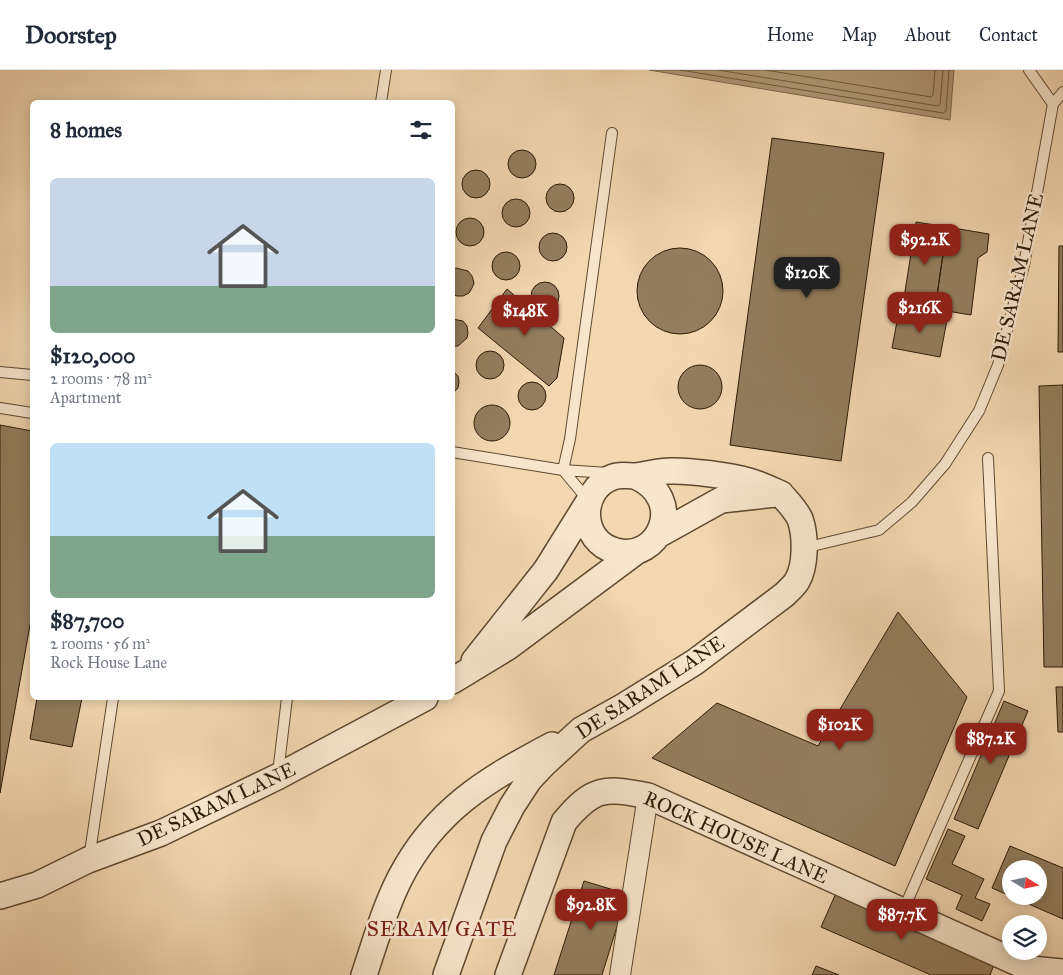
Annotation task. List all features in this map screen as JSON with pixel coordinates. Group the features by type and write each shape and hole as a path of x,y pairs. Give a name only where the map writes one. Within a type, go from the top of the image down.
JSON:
{"street":[{"path":"459,677 546,570 594,490 603,481 614,476 670,471 749,481 781,494"},
{"path":"459,677 516,642 637,551 649,545 658,535 663,524 664,511 662,499 655,488 646,480 630,475"},
{"name":"DE SARAM LANE","path":"446,975 494,841 512,806 529,780 580,730 624,706 695,662 784,595 797,583 803,567 804,548 800,518 781,494"},
{"path":"658,535 721,500 781,494"},
{"path":"589,500 587,522 591,532 598,541 616,551 637,551"},
{"name":"DE SARAM LANE","path":"0,896 37,885 88,860 161,833 277,777 421,700"},
{"path":"364,975 392,896 400,879 422,842 443,818 488,781 580,730"},
{"name":"ROCK HOUSE LANE","path":"508,975 564,822 579,804 596,793 621,790 648,796 1031,969 1063,972"},
{"path":"620,975 648,796"}],"lane":[{"path":"381,100 386,70"},
{"path":"1029,70 1053,104"},
{"name":"DE SARAM LANE","path":"804,548 878,530 912,502 945,464 979,411 998,365 1024,265 1053,104 1063,92"},
{"path":"563,470 570,439 612,133"},
{"path":"0,372 30,375"},
{"path":"0,408 30,413"},
{"path":"455,452 563,470 630,475"},
{"path":"903,912 999,691 988,458"},
{"path":"563,470 589,500"},
{"path":"88,860 113,700"},
{"path":"277,777 288,700"}],"water":[{"path":"649,70 954,70 950,120"}],"building":[{"path":"772,138 884,153 841,461 730,445"},
{"path":"522,150 532,154 536,164 532,174 522,178 512,174 508,164 512,154"},
{"path":"476,170 486,174 490,184 486,194 476,198 466,194 462,184 466,174"},
{"path":"560,184 570,188 574,198 570,208 560,212 550,208 546,198 550,188"},
{"path":"516,199 526,203 530,213 526,223 516,227 506,223 502,213 506,203"},
{"path":"470,218 480,222 484,232 480,242 470,246 460,242 456,232 460,222"},
{"path":"916,222 947,227 935,309 903,304"},
{"path":"947,227 989,234 987,252 978,258 971,315 935,309"},
{"path":"553,233 563,237 567,247 563,257 553,261 543,257 539,247 543,237"},
{"path":"1059,246 1063,246 1063,352 1058,352"},
{"path":"680,248 704,255 716,267 723,291 716,315 704,327 680,334 656,327 644,315 637,291 644,267 656,255"},
{"path":"506,252 516,256 520,266 516,276 506,280 496,276 492,266 496,256"},
{"path":"455,268 468,271 472,276 474,283 472,288 469,293 463,296 455,295"},
{"path":"545,282 555,286 559,296 555,306 545,310 535,306 531,296 535,286"},
{"path":"507,289 564,338 557,378 549,386 478,328"},
{"path":"899,311 947,320 940,357 892,348"},
{"path":"455,320 463,321 467,326 468,333 467,338 458,346 455,346"},
{"path":"490,351 500,355 504,365 500,375 490,379 480,375 476,365 480,355"},
{"path":"704,365 716,371 721,378 721,396 716,403 709,408 696,409 688,406 681,399 678,383 681,375 688,368"},
{"path":"455,373 458,376 458,388 455,391"},
{"path":"532,382 542,386 546,396 542,406 532,410 522,406 518,396 522,386"},
{"path":"1063,385 1063,667 1044,667 1039,386"},
{"path":"492,405 499,406 505,410 509,416 509,430 505,436 499,440 492,441 485,440 479,436 475,430 474,423 475,416 479,410 485,406"},
{"path":"0,425 30,431 30,625 0,793"},
{"path":"898,612 967,697 895,866 652,758 717,703 818,746"},
{"path":"1056,687 1063,687 1063,732 1058,732"},
{"path":"37,700 82,700 72,747 30,739"},
{"path":"1004,701 1028,711 978,829 954,819"},
{"path":"948,829 965,836 952,864 984,879 975,898 990,904 982,921 956,909 962,895 926,879"},
{"path":"1010,846 1044,860 1004,860"},
{"path":"1048,862 1063,868 1063,919 1031,905 1048,905"},
{"path":"1002,865 1002,892 992,888"},
{"path":"584,881 627,894 602,975 554,975"},
{"path":"836,893 995,962 990,975 931,975 821,927"},
{"path":"816,966 839,975 812,975"}],"district":[{"name":"SERAM GATE","path":"442,929"}]}
